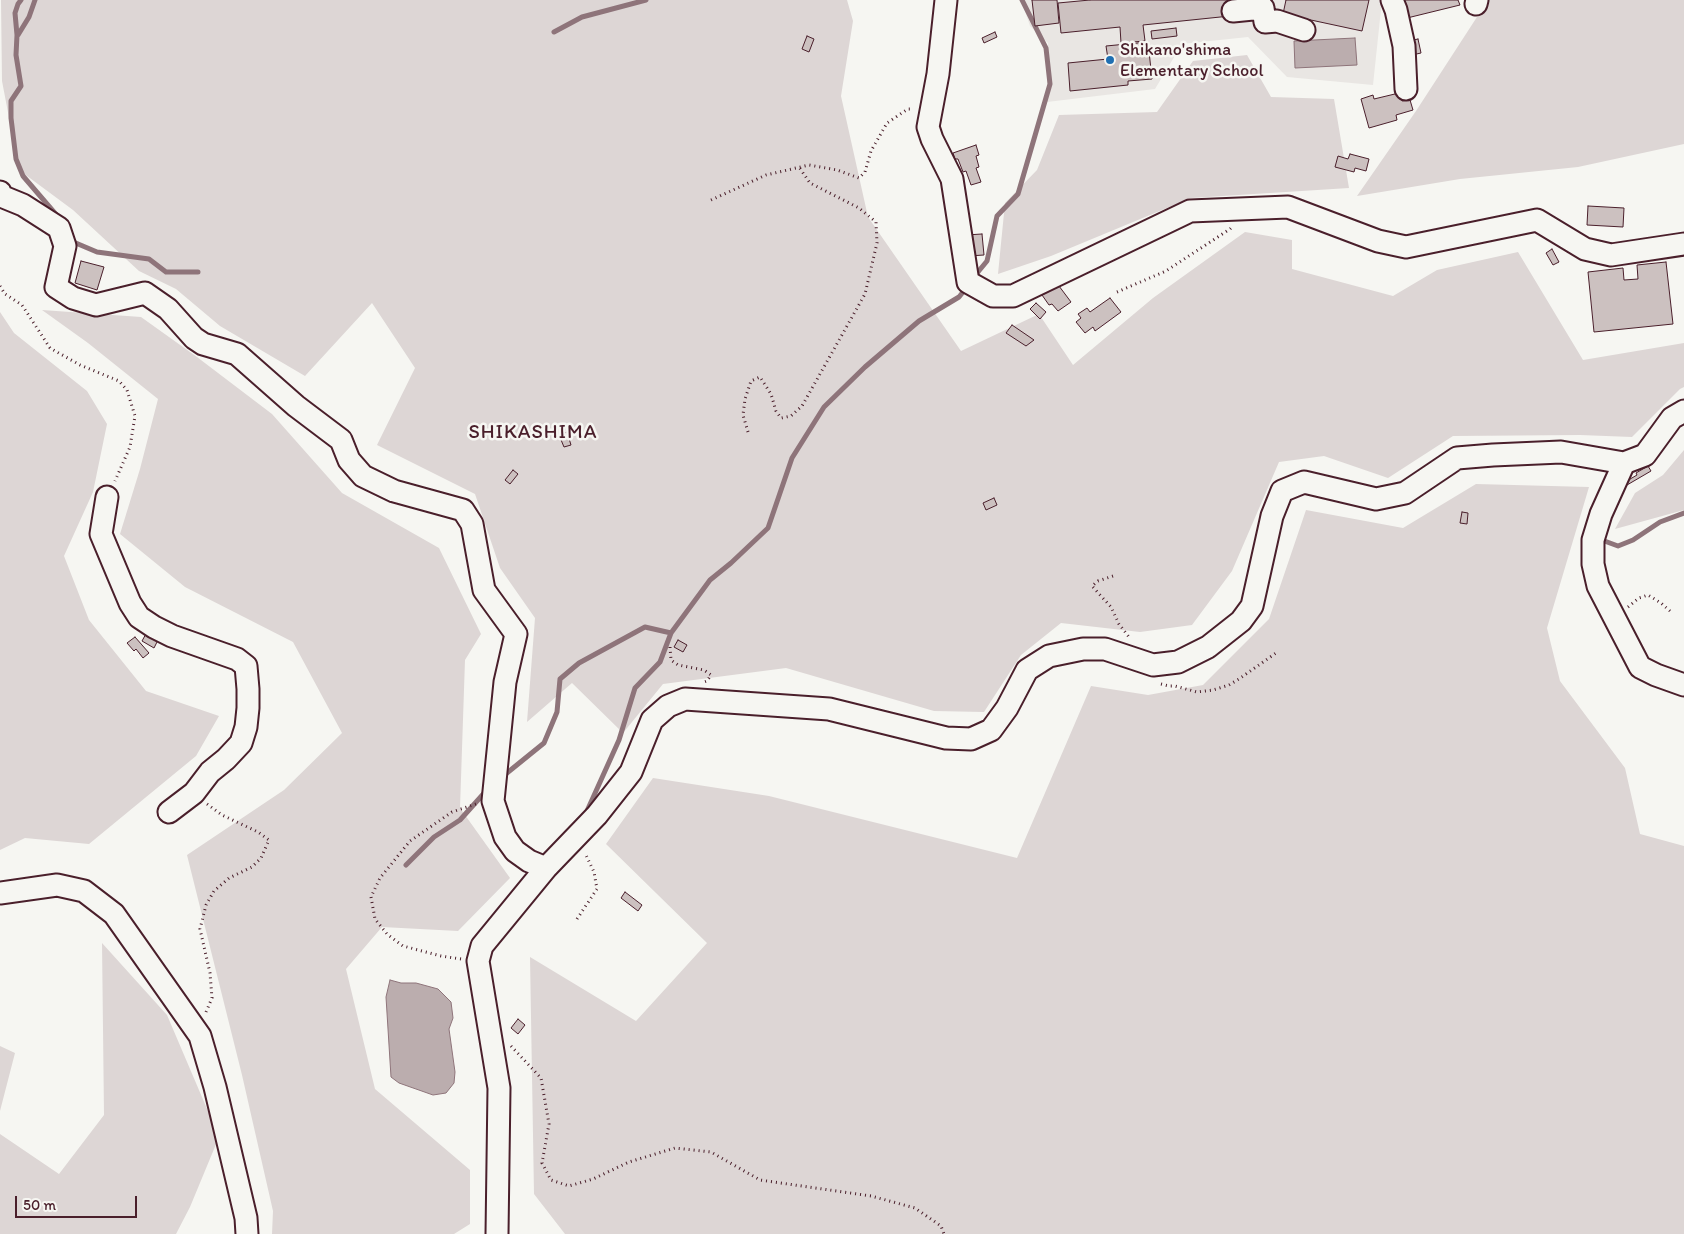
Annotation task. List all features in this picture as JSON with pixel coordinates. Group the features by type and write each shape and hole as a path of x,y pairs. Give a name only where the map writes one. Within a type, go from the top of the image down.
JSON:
{"street":[{"path":"946,0 938,74 928,127 932,140 952,179 968,282 993,296 1013,296 1190,211 1288,207 1378,241 1406,247 1537,220 1585,249 1611,255 1684,244"},
{"path":"1392,0 1404,46 1406,89"},
{"path":"1233,11 1264,8 1265,22 1277,22 1304,30"},
{"path":"0,192 1,196 23,205 59,228 66,246 56,287 73,298 96,305 145,293 168,309 194,338 203,344 237,354 296,406 341,440 349,460 363,476 394,491 462,510 472,524 484,590 516,634 505,682 493,801 505,836 515,851 529,861 546,868"},
{"path":"497,1234 499,1088 478,961 482,946 546,868 597,815 631,772 652,720 668,706 685,699 829,709 946,738 971,739 992,730 1007,708 1026,670 1049,656 1083,649 1105,649 1153,665 1178,662 1208,647 1241,621 1252,606 1272,516 1282,491 1304,482 1376,499 1405,493 1457,458 1493,454 1561,452 1624,463 1645,454 1672,418 1684,411"},
{"path":"1624,463 1601,514 1593,540 1593,564 1598,586 1640,667 1684,685"},
{"path":"107,497 101,534 130,604 139,617 172,636 237,659 246,666 248,708 246,727 241,743 210,772 192,794 169,812"},
{"path":"0,893 58,886 84,891 114,914 200,1036 215,1087 246,1218 247,1234"}],"path":[{"path":"711,200 766,175 809,165 837,170 859,178 865,172 871,151 887,123 908,109 932,110"},
{"path":"748,432 743,415 745,399 751,381 760,377 771,394 776,411 781,418 791,416 802,406 865,294 877,243 876,222 859,208 810,183 799,167"},
{"path":"1117,292 1166,271 1230,229 1240,208"},
{"path":"0,286 5,294 22,305 50,348 80,365 119,381 128,390 135,416 130,447 107,497"},
{"path":"1113,576 1098,581 1092,586 1111,607 1119,624 1130,638"},
{"path":"1614,619 1639,598 1648,595 1662,603 1670,611"},
{"path":"1145,663 1148,673 1156,682 1197,692 1229,685 1276,653"},
{"path":"192,794 222,815 258,832 269,840 261,858 252,867 229,878 214,891 206,905 200,929 210,973 212,998 197,1032"},
{"path":"479,969 459,958 441,956 403,946 387,934 375,919 371,897 380,878 410,841 452,812 493,801"},
{"path":"576,836 594,872 597,889 577,919"},
{"path":"510,1045 541,1078 549,1124 542,1163 551,1180 569,1186 593,1179 629,1162 676,1148 711,1152 760,1180 871,1196 915,1208 941,1226 944,1234"}],"shaded area":[{"path":"1,0 847,0 853,21 841,96 868,217 961,351 1039,314 1073,365 1153,298 1245,232 1292,240 1292,269 1393,296 1437,270 1518,252 1583,360 1684,343 1684,387 1632,437 1580,435 1453,436 1388,478 1324,456 1279,462 1232,571 1192,625 1140,632 1061,623 1021,655 984,712 934,711 786,668 663,684 623,733 572,683 527,722 535,618 500,568 475,494 377,445 415,368 372,303 305,376 220,326 176,289 139,271 73,210 19,170 2,81"},
{"name":"Shikano'shima Elementary School","path":"1021,0 1382,0 1373,85 1287,77 1248,37 1182,44 1155,89 1047,102 1048,43 1030,26"},
{"path":"1488,0 1684,0 1684,144 1578,167 1460,179 1357,196 1416,111"},
{"path":"1355,38 1357,65 1295,68 1294,41"},
{"path":"1247,55 1271,97 1334,99 1349,188 1191,198 1051,256 998,274 1005,203 1037,170 1059,115 1157,112 1193,61"},
{"path":"42,310 141,317 197,357 272,414 342,493 439,548 481,634 465,660 460,808 510,878 458,931 382,927 346,969 375,1089 470,1170 470,1224 454,1234 272,1234 273,1211 242,1075 187,855 284,790 342,733 293,642 185,587 120,534 140,469 158,399 88,343"},
{"path":"0,312 14,333 87,391 107,424 93,492 64,556 89,620 146,691 219,716 196,756 89,844 25,838 0,850"},
{"path":"1684,450 1684,510 1615,529 1635,493 1663,475"},
{"path":"1476,484 1589,487 1547,628 1560,681 1625,768 1640,834 1684,846 1684,1234 565,1234 534,1194 530,957 636,1021 707,943 606,844 653,778 769,796 1017,858 1091,686 1148,695 1203,685 1269,619 1306,510 1403,528"},
{"path":"102,943 167,1015 219,1137 190,1207 176,1234 0,1234 0,1134 59,1174 104,1115"},
{"path":"390,980 401,983 416,983 438,989 451,1002 453,1018 449,1029 455,1072 454,1083 446,1093 433,1095 399,1083 391,1077 386,997"},
{"path":"0,1046 15,1053 0,1111"}],"building":[{"path":"1032,0 1057,0 1059,23 1035,26"},
{"path":"1090,0 1229,0 1230,16 1143,25 1145,41 1121,43 1120,27 1061,33 1058,3"},
{"path":"1286,0 1369,0 1362,31 1283,14"},
{"path":"1403,0 1458,0 1460,5 1403,19"},
{"path":"1176,28 1177,36 1152,39 1151,31"},
{"path":"995,32 997,37 984,43 982,38"},
{"path":"807,36 814,39 809,52 802,49"},
{"path":"1418,39 1421,53 1412,55 1409,41"},
{"path":"1148,42 1152,79 1128,81 1128,85 1070,91 1068,63 1108,59 1106,46"},
{"path":"1399,93 1402,101 1410,100 1413,110 1396,115 1397,120 1369,128 1361,99 1373,95 1374,99"},
{"path":"976,145 979,155 976,156 979,167 976,168 981,182 971,185 966,171 963,172 958,159 955,159 953,153"},
{"path":"1350,154 1369,159 1366,171 1355,168 1354,172 1335,167 1338,156 1348,159"},
{"path":"1588,206 1624,208 1623,227 1587,225"},
{"path":"982,234 984,255 968,256 966,235"},
{"path":"1552,249 1559,262 1553,265 1546,253"},
{"path":"81,261 104,267 97,290 75,283"},
{"path":"1666,262 1673,324 1594,332 1588,272 1623,268 1624,280 1638,279 1637,265"},
{"path":"1059,286 1071,302 1058,311 1052,304 1049,305 1042,295"},
{"path":"1110,298 1121,312 1095,331 1093,327 1085,333 1076,322 1081,318 1078,314 1087,308 1090,312"},
{"path":"1036,303 1046,312 1040,319 1030,309"},
{"path":"1012,325 1034,340 1026,346 1006,333"},
{"path":"567,432 571,445 564,447 559,435"},
{"path":"1648,466 1651,471 1627,485 1625,482"},
{"path":"513,470 518,474 510,484 505,480"},
{"path":"994,498 997,505 986,510 983,503"},
{"path":"1462,512 1468,513 1467,524 1460,523"},
{"path":"147,632 159,638 154,648 142,641"},
{"path":"135,637 149,653 143,658 136,649 134,651 127,643"},
{"path":"678,640 687,645 683,652 674,647"},
{"path":"625,892 642,905 638,911 621,898"},
{"path":"518,1019 525,1025 518,1034 511,1028"}],"waterway":[{"path":"21,0 15,13 16,55 21,86 11,101 16,159 23,176 59,218"},
{"path":"18,35 29,17 35,0"},
{"path":"554,32 582,17 646,0"},
{"path":"973,278 987,261 997,216 1018,194 1050,84 1046,48 1022,0"},
{"path":"71,241 97,252 149,259 166,272 198,272"},
{"path":"587,811 619,740 635,688 660,662 671,633 710,580 768,528 792,458 824,407 865,367 919,321 959,297 967,287"},
{"path":"1599,539 1618,546 1633,540 1660,522 1684,513"},
{"path":"502,777 544,743 557,712 560,679 579,663 645,627 671,633"},
{"path":"406,865 434,837 460,820 486,791"}],"place":[{"name":"Shikano'shima Elementary School","path":"1110,60"}],"district":[{"name":"SHIKASHIMA","path":"533,433"}]}
